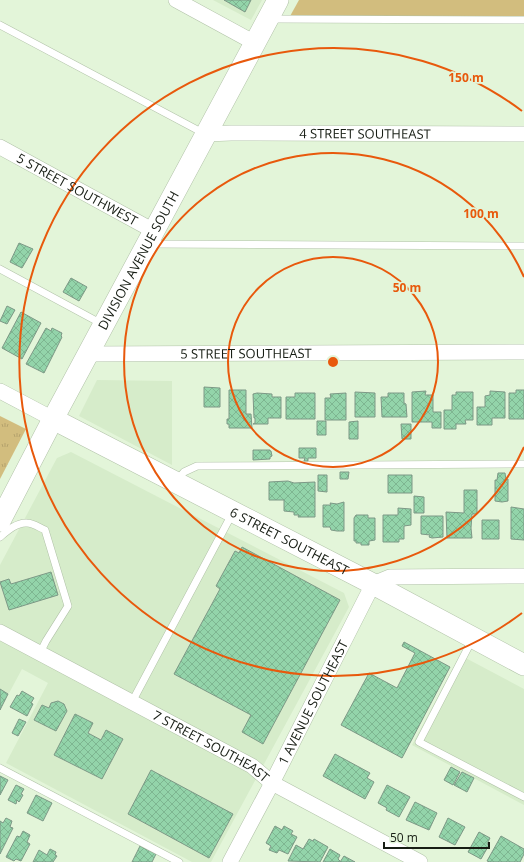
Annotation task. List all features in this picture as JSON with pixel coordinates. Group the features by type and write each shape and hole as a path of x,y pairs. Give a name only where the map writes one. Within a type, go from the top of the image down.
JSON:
{"street":[{"path":"176,0 255,43"},
{"name":"DIVISION AVENUE SOUTH","path":"0,521 53,419 278,0"},
{"name":"4 STREET SOUTHEAST","path":"206,134 524,134"},
{"name":"5 STREET SOUTHWEST","path":"0,147 151,238"},
{"name":"5 STREET SOUTHEAST","path":"88,354 524,352"},
{"path":"0,391 53,419"},
{"name":"6 STREET SOUTHEAST","path":"53,419 373,584 524,665"},
{"path":"373,584 390,577 524,576"},
{"name":"1 AVENUE SOUTHEAST","path":"230,862 272,783 373,584"},
{"name":"7 STREET SOUTHEAST","path":"0,632 252,766 272,783 420,862"}],"lane":[{"path":"267,19 524,20"},
{"path":"0,25 206,134"},
{"path":"151,238 524,246"},
{"path":"0,269 104,325"},
{"path":"176,482 184,472 197,466 524,464"},
{"path":"132,702 233,512"},
{"path":"0,537 7,531 27,522 45,530 68,606 46,640 40,654"},
{"path":"474,638 419,742 524,797"},
{"path":"0,768 179,862"}],"shaded area":[{"path":"213,0 262,0 251,20"},
{"path":"97,380 172,381 172,465 79,416"},
{"path":"71,452 344,593 349,607 211,862 192,862 6,763 48,683 22,669 0,710 0,565 57,458"},
{"path":"460,655 524,689 524,805 412,745"}],"green space":[{"path":"299,0 524,0 524,19 289,18"},
{"path":"0,416 26,429 0,479"}],"building":[{"path":"224,0 251,0 245,12"},
{"path":"19,243 33,249 22,268 10,262"},
{"path":"71,278 87,287 79,301 63,292"},
{"path":"7,306 15,310 7,324 0,321"},
{"path":"21,312 41,323 22,359 2,348"},
{"path":"46,328 51,331 52,328 62,333 62,337 44,373 26,364"},
{"path":"204,387 220,388 220,407 204,407"},
{"path":"229,390 246,390 246,414 251,414 252,428 229,428 227,419 229,419"},
{"path":"516,390 524,390 524,419 509,419 509,393 516,393"},
{"path":"426,391 425,395 433,395 433,412 441,412 441,428 432,428 432,422 412,422 412,392"},
{"path":"490,391 505,392 505,418 492,418 492,425 477,425 477,407 485,407 485,396 490,395"},
{"path":"355,392 375,393 375,417 355,417"},
{"path":"456,392 473,392 473,420 465,420 466,424 456,424 456,429 444,429 444,410 452,410 452,395 456,395"},
{"path":"295,393 315,393 315,419 286,419 286,397 295,397"},
{"path":"346,393 346,420 325,420 325,398 331,398 330,394"},
{"path":"388,393 404,393 404,403 406,404 407,417 382,417 381,397 388,397"},
{"path":"253,394 272,394 272,397 281,397 281,418 268,418 268,424 253,424 255,423 255,418"},
{"path":"317,421 326,421 326,435 317,435"},
{"path":"358,421 358,439 349,439 349,422"},
{"path":"401,424 411,424 411,439 402,439"},
{"path":"299,448 316,448 316,458 308,458 308,461 304,461 305,458 299,458"},
{"path":"253,450 270,450 272,456 270,459 253,460"},
{"path":"340,472 349,472 348,479 340,479"},
{"path":"498,473 505,473 506,480 508,479 508,501 495,501 495,480 497,480"},
{"path":"318,475 327,475 327,492 318,491"},
{"path":"388,475 412,475 412,493 388,493"},
{"path":"288,481 294,483 315,482 315,517 298,517 299,515 294,515 294,512 284,511 284,500 269,500 269,482"},
{"path":"464,490 477,490 477,514 472,514 472,538 447,538 446,512 464,513"},
{"path":"414,496 424,497 424,513 414,513"},
{"path":"344,502 344,531 331,530 330,527 323,527 323,505"},
{"path":"511,507 524,509 524,540 511,539"},
{"path":"398,508 411,509 411,525 404,526 404,539 399,539 399,542 383,542 383,515 398,515"},
{"path":"356,515 368,515 368,518 375,518 375,540 369,541 369,545 361,545 361,543 356,543 356,541 354,541 354,518"},
{"path":"421,516 443,516 443,537 432,538 429,537 430,535 421,534"},
{"path":"482,520 499,520 499,539 482,539"},
{"path":"242,547 340,600 263,744 242,732 251,715 174,674 220,589 216,586 235,551 239,553"},
{"path":"51,572 58,595 9,610 0,582 9,579 11,584"},
{"path":"404,642 450,667 402,758 341,725 369,673 397,688 415,653 402,646"},
{"path":"0,689 8,694 0,710"},
{"path":"22,691 34,698 31,703 33,704 27,716 10,707 17,695 19,696"},
{"path":"58,701 64,704 67,711 56,731 34,720 42,705 49,708 51,703"},
{"path":"75,714 93,723 88,733 101,740 106,730 123,739 102,779 54,755"},
{"path":"19,719 26,722 18,736 12,733"},
{"path":"335,754 370,773 367,778 374,782 365,799 323,776"},
{"path":"451,767 460,772 453,785 444,780"},
{"path":"151,770 233,814 209,858 128,814"},
{"path":"462,772 474,778 467,792 454,785"},
{"path":"0,776 8,780 0,795"},
{"path":"16,785 24,789 21,794 23,795 19,802 17,800 16,804 8,800"},
{"path":"387,785 410,797 399,817 386,810 387,808 378,803"},
{"path":"36,795 52,803 43,821 27,813"},
{"path":"415,802 437,813 429,830 406,820"},
{"path":"6,818 12,821 10,827 13,828 0,854 0,821 3,823"},
{"path":"448,818 465,827 455,845 439,837"},
{"path":"275,826 282,830 284,826 293,831 291,834 297,837 288,854 279,850 277,853 269,850 271,846 266,843"},
{"path":"23,831 30,835 27,842 30,844 21,861 16,859 14,861 6,857 17,836 20,837"},
{"path":"479,832 490,838 487,844 489,845 481,859 468,852"},
{"path":"501,836 524,849 524,854 520,862 487,861"},
{"path":"309,839 313,841 314,839 328,847 320,862 288,861 296,845 303,849"},
{"path":"140,846 156,854 152,862 132,862"},
{"path":"50,849 56,852 55,855 57,856 53,862 33,862 39,850 47,855"},
{"path":"330,849 340,855 338,859 340,862 323,862"},
{"path":"344,856 355,862 340,862"}]}
